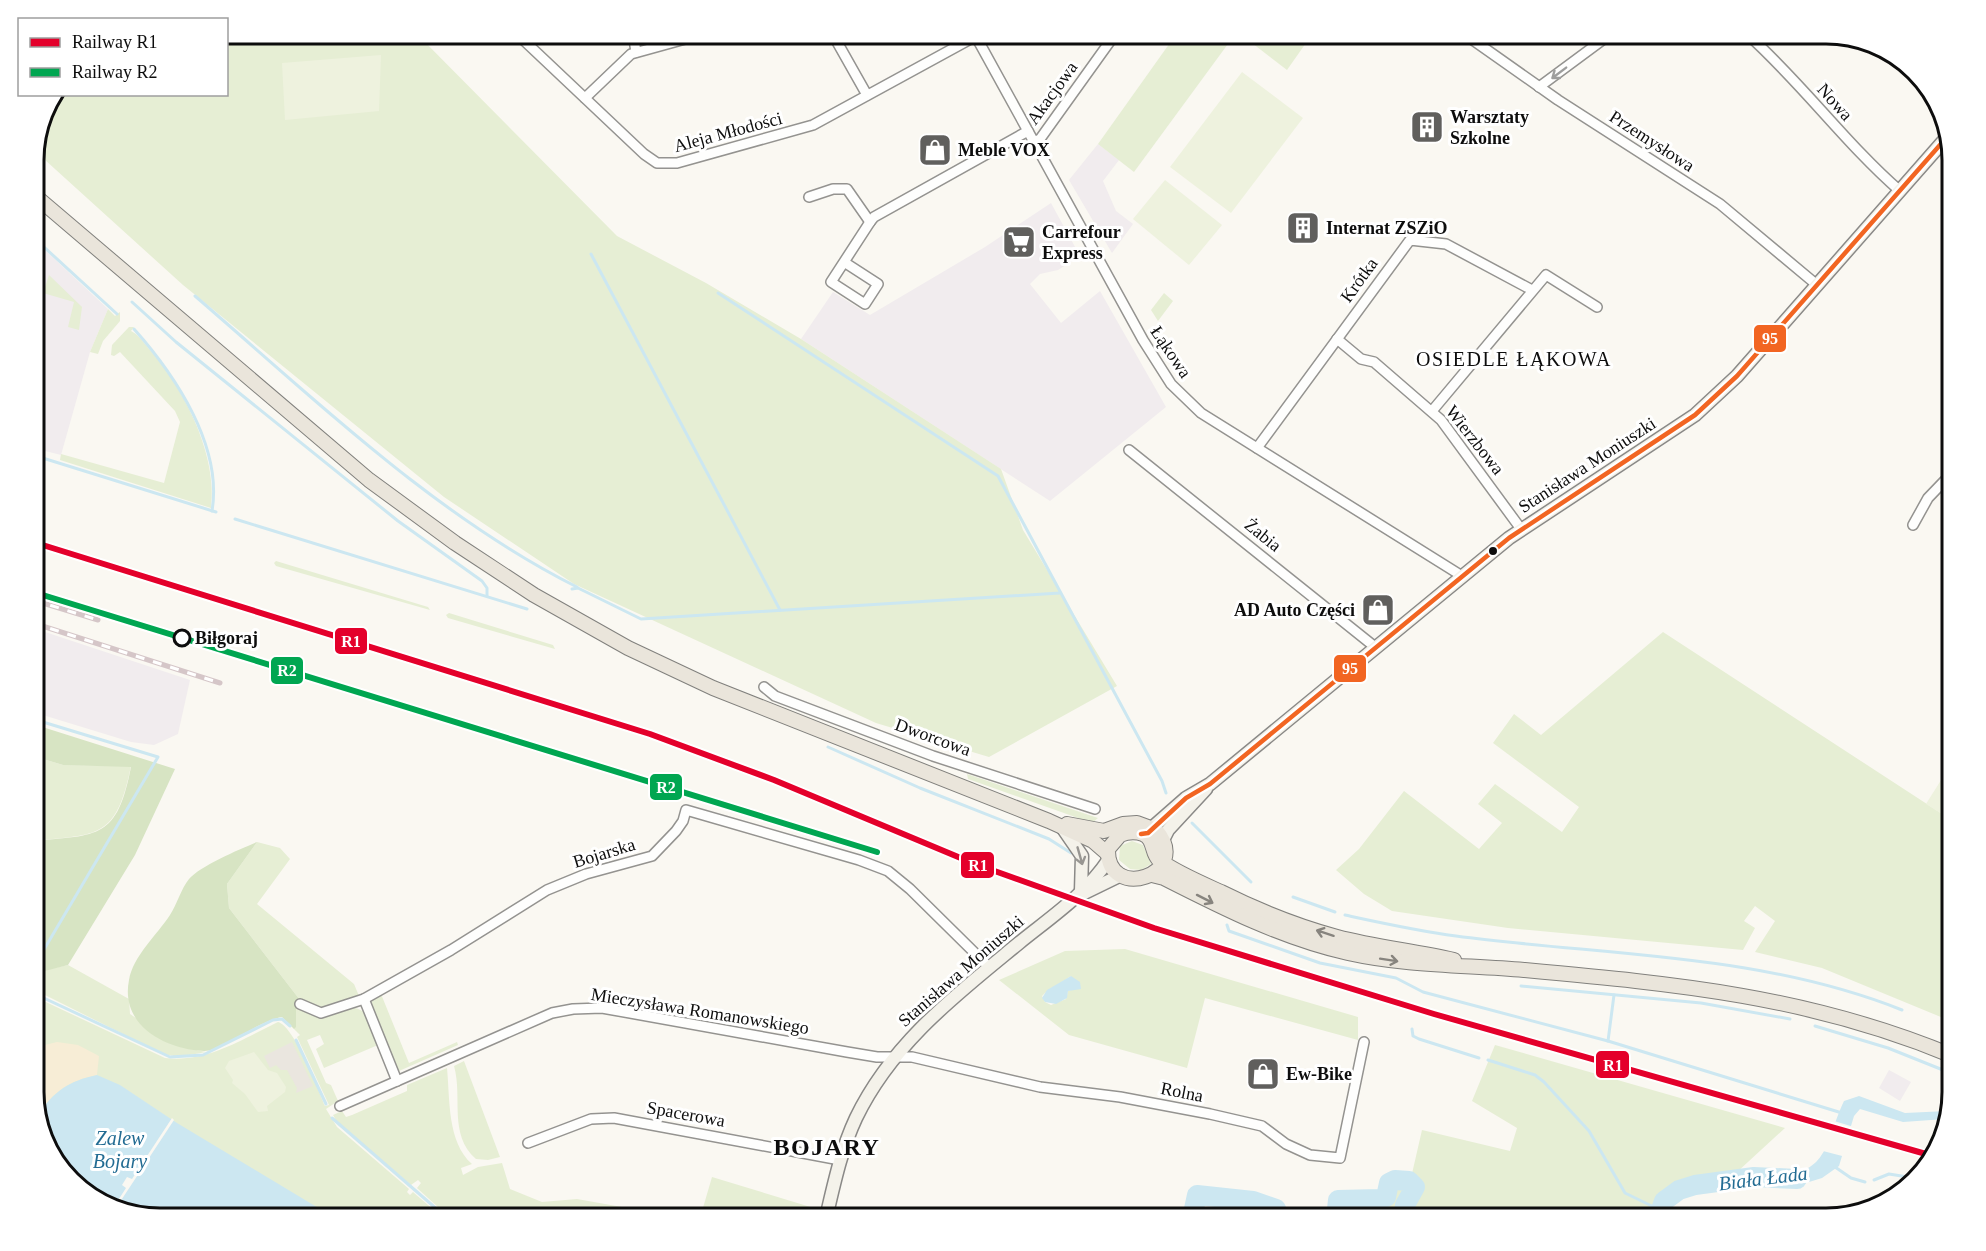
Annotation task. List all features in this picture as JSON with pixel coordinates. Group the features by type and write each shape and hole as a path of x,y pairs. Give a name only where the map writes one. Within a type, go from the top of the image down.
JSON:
{"main road":[{"path":"44,203 369,480 441,534 516,584 608,637 692,679 957,787 1048,821 1102,846 1121,875 1136,879 1152,875 1164,878 1248,919 1335,950 1408,963 1664,983 1778,1001 1884,1030 1942,1052"},
{"path":"1048,821 1105,831 1130,822 1147,830 1163,840 1165,852 1162,862 1152,875"},
{"path":"1108,856 1109,846 1118,836 1147,830"},
{"path":"1147,830 1157,858 1222,893 1315,930 1360,942 1492,968"}],"street":[{"name":"Aleja Młodości","path":"528,44 652,160 663,165 800,129 867,96 958,44"},
{"path":"635,44 636,52"},
{"path":"585,98 621,62 636,52 666,44"},
{"path":"838,44 867,96"},
{"name":"Łąkowa","path":"980,44 1164,375 1201,413 1462,576"},
{"name":"Akacjowa","path":"1034,142 1040,139 1108,44"},
{"name":"Przemysłowa","path":"1478,44 1539,87 1720,204 1817,285"},
{"path":"1539,87 1597,44"},
{"name":"Nowa","path":"1758,44 1859,153 1900,191"},
{"path":"844,262 878,284 865,304 831,282 844,262 870,222 879,213 1028,131"},
{"name":"Stanisława Moniuszki","path":"1147,830 1186,798 1210,784 1521,529 1673,430 1712,400 1737,376 1942,143"},
{"path":"809,197 832,189 847,189 870,222"},
{"name":"Krótka","path":"1257,448 1410,240 1446,244 1532,290"},
{"path":"1432,411 1545,275 1597,307"},
{"name":"Wierzbowa","path":"1337,339 1362,358 1374,362 1432,411 1521,529"},
{"name":"Żabia","path":"1129,450 1375,647"},
{"path":"1913,525 1928,498 1942,483"},
{"name":"Dworcowa","path":"764,687 775,696 964,767 1095,809"},
{"path":"957,787 964,767"},
{"name":"Stanisława Moniuszki","path":"1163,840 1210,784"},
{"name":"Bojarska","path":"300,1004 321,1013 364,999 451,950 547,890 586,873 652,856 676,831 686,810 859,860 888,872 910,889 989,967"},
{"path":"1062,827 1082,856 1081,893"},
{"name":"Stanisława Moniuszki","path":"1081,893 1108,856"},
{"name":"Stanisława Moniuszki","path":"828,1208 840,1160 863,1105 894,1056 927,1020 1081,893 1121,875"},
{"path":"364,999 397,1081"},
{"name":"Mieczysława Romanowskiego","path":"340,1106 552,1013 584,1008 602,1008 867,1056 894,1056"},
{"name":"Rolna","path":"894,1056 912,1057 1040,1087 1120,1097 1262,1126 1286,1144 1310,1155 1340,1158 1364,1042"},
{"name":"Spacerowa","path":"528,1143 579,1123 614,1118 840,1160"}],"shaded area":[{"path":"1098,144 1119,160 1103,181 1116,211 1133,224 1112,253 1069,180"},
{"path":"1051,203 1080,256 1058,270 1040,274 1030,284 1061,323 1100,291 1166,407 1050,501 801,339 833,292 870,315 985,247"},
{"path":"44,249 108,309 90,352 61,455 44,451"},
{"path":"44,632 190,680 178,734 154,745 131,742 44,715"},
{"path":"292,1042 313,1086 296,1093 297,1088 287,1070 281,1070 276,1065 270,1068 264,1056"},
{"path":"1889,1070 1911,1082 1900,1101 1879,1088"}],"green space":[{"path":"228,44 427,44 617,236 706,283 801,339 1001,469 1023,530 1117,686 989,757 876,723 574,584 444,497 183,285 44,159 47,130 52,115 63,96 228,96"},
{"path":"1169,44 1228,44 1134,172 1098,144"},
{"path":"1253,44 1305,44 1287,70"},
{"path":"381,55 379,111 285,120 282,63"},
{"path":"1242,72 1303,118 1231,213 1170,167"},
{"path":"1165,180 1222,225 1189,265 1133,219"},
{"path":"49,275 82,307 79,330 68,327 74,302 44,293"},
{"path":"1164,293 1173,301 1158,321 1151,310"},
{"path":"108,309 115,316 120,312 120,321 103,341 98,354 90,352"},
{"path":"129,327 134,327 131,331 141,339 175,383 196,424 209,467 212,488 211,508 60,460 61,454 164,483 180,422 175,411 120,352 114,356 111,355 112,345"},
{"path":"276,561 428,607 430,610 276,566 274,563"},
{"path":"449,613 553,645 555,649 448,618 446,615"},
{"path":"1663,632 1942,814 1942,1017 1822,968 1755,952 1775,921 1755,906 1744,921 1755,928 1743,950 1508,928 1392,911 1364,894 1336,870 1359,849 1404,791 1479,849 1502,823 1478,804 1495,784 1562,832 1579,807 1493,743 1514,714 1541,735"},
{"path":"44,727 175,769 135,855 68,965 44,971 44,840 74,837 102,829 119,808 131,767 63,765 44,759"},
{"path":"44,759 63,765 131,766 119,808 111,820 101,828 74,837 44,840"},
{"path":"967,774 1098,818 1092,823 968,779"},
{"path":"1942,779 1942,814 1926,804"},
{"path":"1132,841 1143,845 1151,864 1141,870 1130,869 1119,860 1120,846"},
{"path":"257,842 280,848 290,859 257,904 354,984 359,996 318,1010 300,1000 229,908 227,884"},
{"path":"257,842 227,884 229,908 300,1000 296,1004 296,1027 294,1029 282,1017 273,1019 219,1047 204,1051 160,1040 138,1022 131,1010 128,996 131,971 146,946 170,915 189,879 211,863"},
{"path":"1125,949 1358,1017 1358,1040 1205,998 1187,1068 1069,1035 999,980 1065,951","holes":["1071,976 1074,989 1068,991 1066,999 1051,1005 1045,1002 1042,996"]},
{"path":"68,965 129,999 130,1014 177,1046 206,1052 179,1057 163,1054 44,994 44,972"},
{"path":"381,994 409,1063 457,1042 458,1045 399,1071 372,1006 372,1000"},
{"path":"44,1001 165,1058 180,1059 210,1053 278,1022 291,1034 298,1046 325,1106 329,1105 297,1037 300,1035 294,1029 296,1004 317,1014 353,1008 361,1011 369,1018 378,1045 324,1068 316,1049 324,1044 320,1035 307,1040 326,1083 331,1085 338,1101 326,1109 337,1127 409,1189 407,1192 410,1195 413,1192 431,1208 160,1208 137,1205 108,1195 95,1188 68,1162 52,1136 47,1121 44,1106"},
{"path":"1495,1045 1785,1128 1736,1173 1689,1180 1654,1202 1653,1208 1407,1208 1417,1193 1415,1182 1411,1178 1422,1130 1510,1151 1517,1128 1472,1101"},
{"path":"254,1052 268,1070 277,1073 286,1087 285,1092 267,1106 268,1111 258,1112 245,1094 232,1083 233,1080 225,1068 229,1061"},
{"path":"464,1061 500,1157 488,1160 476,1159 467,1149 462,1138 454,1066"},
{"path":"447,1068 454,1132 464,1155 472,1164 461,1168 463,1175 478,1167 502,1163 510,1189 542,1202 577,1199 627,1208 439,1208 417,1188 421,1183 418,1180 411,1185 337,1122 333,1115 342,1111 346,1117 352,1115 407,1091 407,1085"},
{"path":"712,1177 814,1208 703,1208"},
{"path":"1400,1182 1406,1182 1413,1191 1402,1208 1345,1208 1341,1201 1386,1200 1390,1189"}],"sand":[{"path":"57,1042 78,1045 99,1056 97,1075 78,1080 63,1088 44,1107 44,1106 44,1045"}],"water":[{"path":"1071,976 1080,982 1081,989 1068,991 1067,998 1056,1004 1045,1002 1042,998 1047,990"},
{"name":"Zalew Bojary","path":"97,1075 120,1085 177,1123 318,1208 160,1208 137,1205 108,1195 95,1188 68,1162 52,1136 47,1121 44,1107 50,1099 63,1088 78,1080"},
{"path":"1859,1096 1905,1113 1941,1111 1939,1119 1903,1122 1860,1109 1854,1116 1839,1166 1822,1178 1809,1182 1772,1183 1771,1174 1804,1170 1815,1163 1828,1143 1844,1101"}],"pier":[{"path":"172,1118 174,1120 121,1201 119,1200 126,1188 122,1185 127,1177 132,1179"},
{"path":"1834,1121 1854,1127 1846,1157 1823,1151"}],"waterway":[{"path":"44,247 117,314"},
{"path":"591,254 780,610"},
{"path":"718,293 998,476 1162,781 1166,793"},
{"path":"195,296 331,415 425,491 524,558 577,587"},
{"path":"132,302 176,342 398,521 482,581 487,588 487,596"},
{"path":"134,329 150,347 180,390 203,437 210,462 213,486 212,511"},
{"path":"44,458 216,512"},
{"path":"235,519 527,609"},
{"path":"572,589 578,588 641,619 1060,593"},
{"path":"44,722 158,757 44,949"},
{"path":"828,747 920,788 1049,839 1071,853"},
{"path":"1192,823 1251,882"},
{"path":"1293,897 1335,912"},
{"path":"1345,915 1456,936 1682,959 1738,967 1793,977 1848,991 1902,1010"},
{"path":"1227,925 1229,931 1320,963 1396,978 1423,992 1608,1041 1842,1113"},
{"path":"1521,986 1701,1003 1790,1019"},
{"path":"1608,1041 1614,995"},
{"path":"44,998 170,1057 203,1055 273,1020 282,1019 290,1026"},
{"path":"1815,1026 1888,1048 1942,1070"},
{"path":"1412,1029 1413,1036 1419,1039 1479,1058"},
{"path":"296,1040 326,1104"},
{"path":"1488,1060 1535,1075 1544,1082 1589,1131 1625,1193 1656,1208"},
{"path":"332,1118 436,1208"},
{"path":"1835,1167 1851,1178 1865,1182"},
{"path":"1874,1180 1889,1174 1905,1177"},
{"name":"Biała Łada","path":"1662,1208 1664,1201 1679,1190 1695,1185 1754,1177 1797,1179"},
{"path":"1337,1208 1338,1200 1386,1197 1389,1183 1395,1180 1409,1181 1415,1187 1405,1208"},
{"path":"1194,1208 1197,1195 1253,1201 1273,1208"}],"railway":[{"path":"44,545 650,734 774,780 975,864 1154,928 1434,1014 1924,1154"},
{"path":"44,603 98,620"},
{"path":"44,627 220,683"}],"rail line":[{"name":"R1","path":"44,545 650,734 774,780 975,864 1154,928 1434,1014 1924,1154"},
{"name":"R2","path":"44,595 877,852"}],"transit line":[{"name":"95","path":"1141,834 1148,833 1186,798 1210,784 1509,538 1695,415 1737,376 1942,143"}],"place":[{"name":"Warsztaty Szkolne","path":"1427,127"},
{"name":"Meble VOX","path":"935,150"},
{"name":"Internat ZSZiO","path":"1303,228"},
{"name":"Carrefour Express","path":"1019,242"},
{"name":"AD Auto Części","path":"1378,610"},
{"name":"Biłgoraj","path":"182,638"},
{"name":"Ew-Bike","path":"1263,1074"}],"district":[{"name":"OSIEDLE ŁĄKOWA","path":"1514,359"},
{"name":"BOJARY","path":"827,1147"}]}
